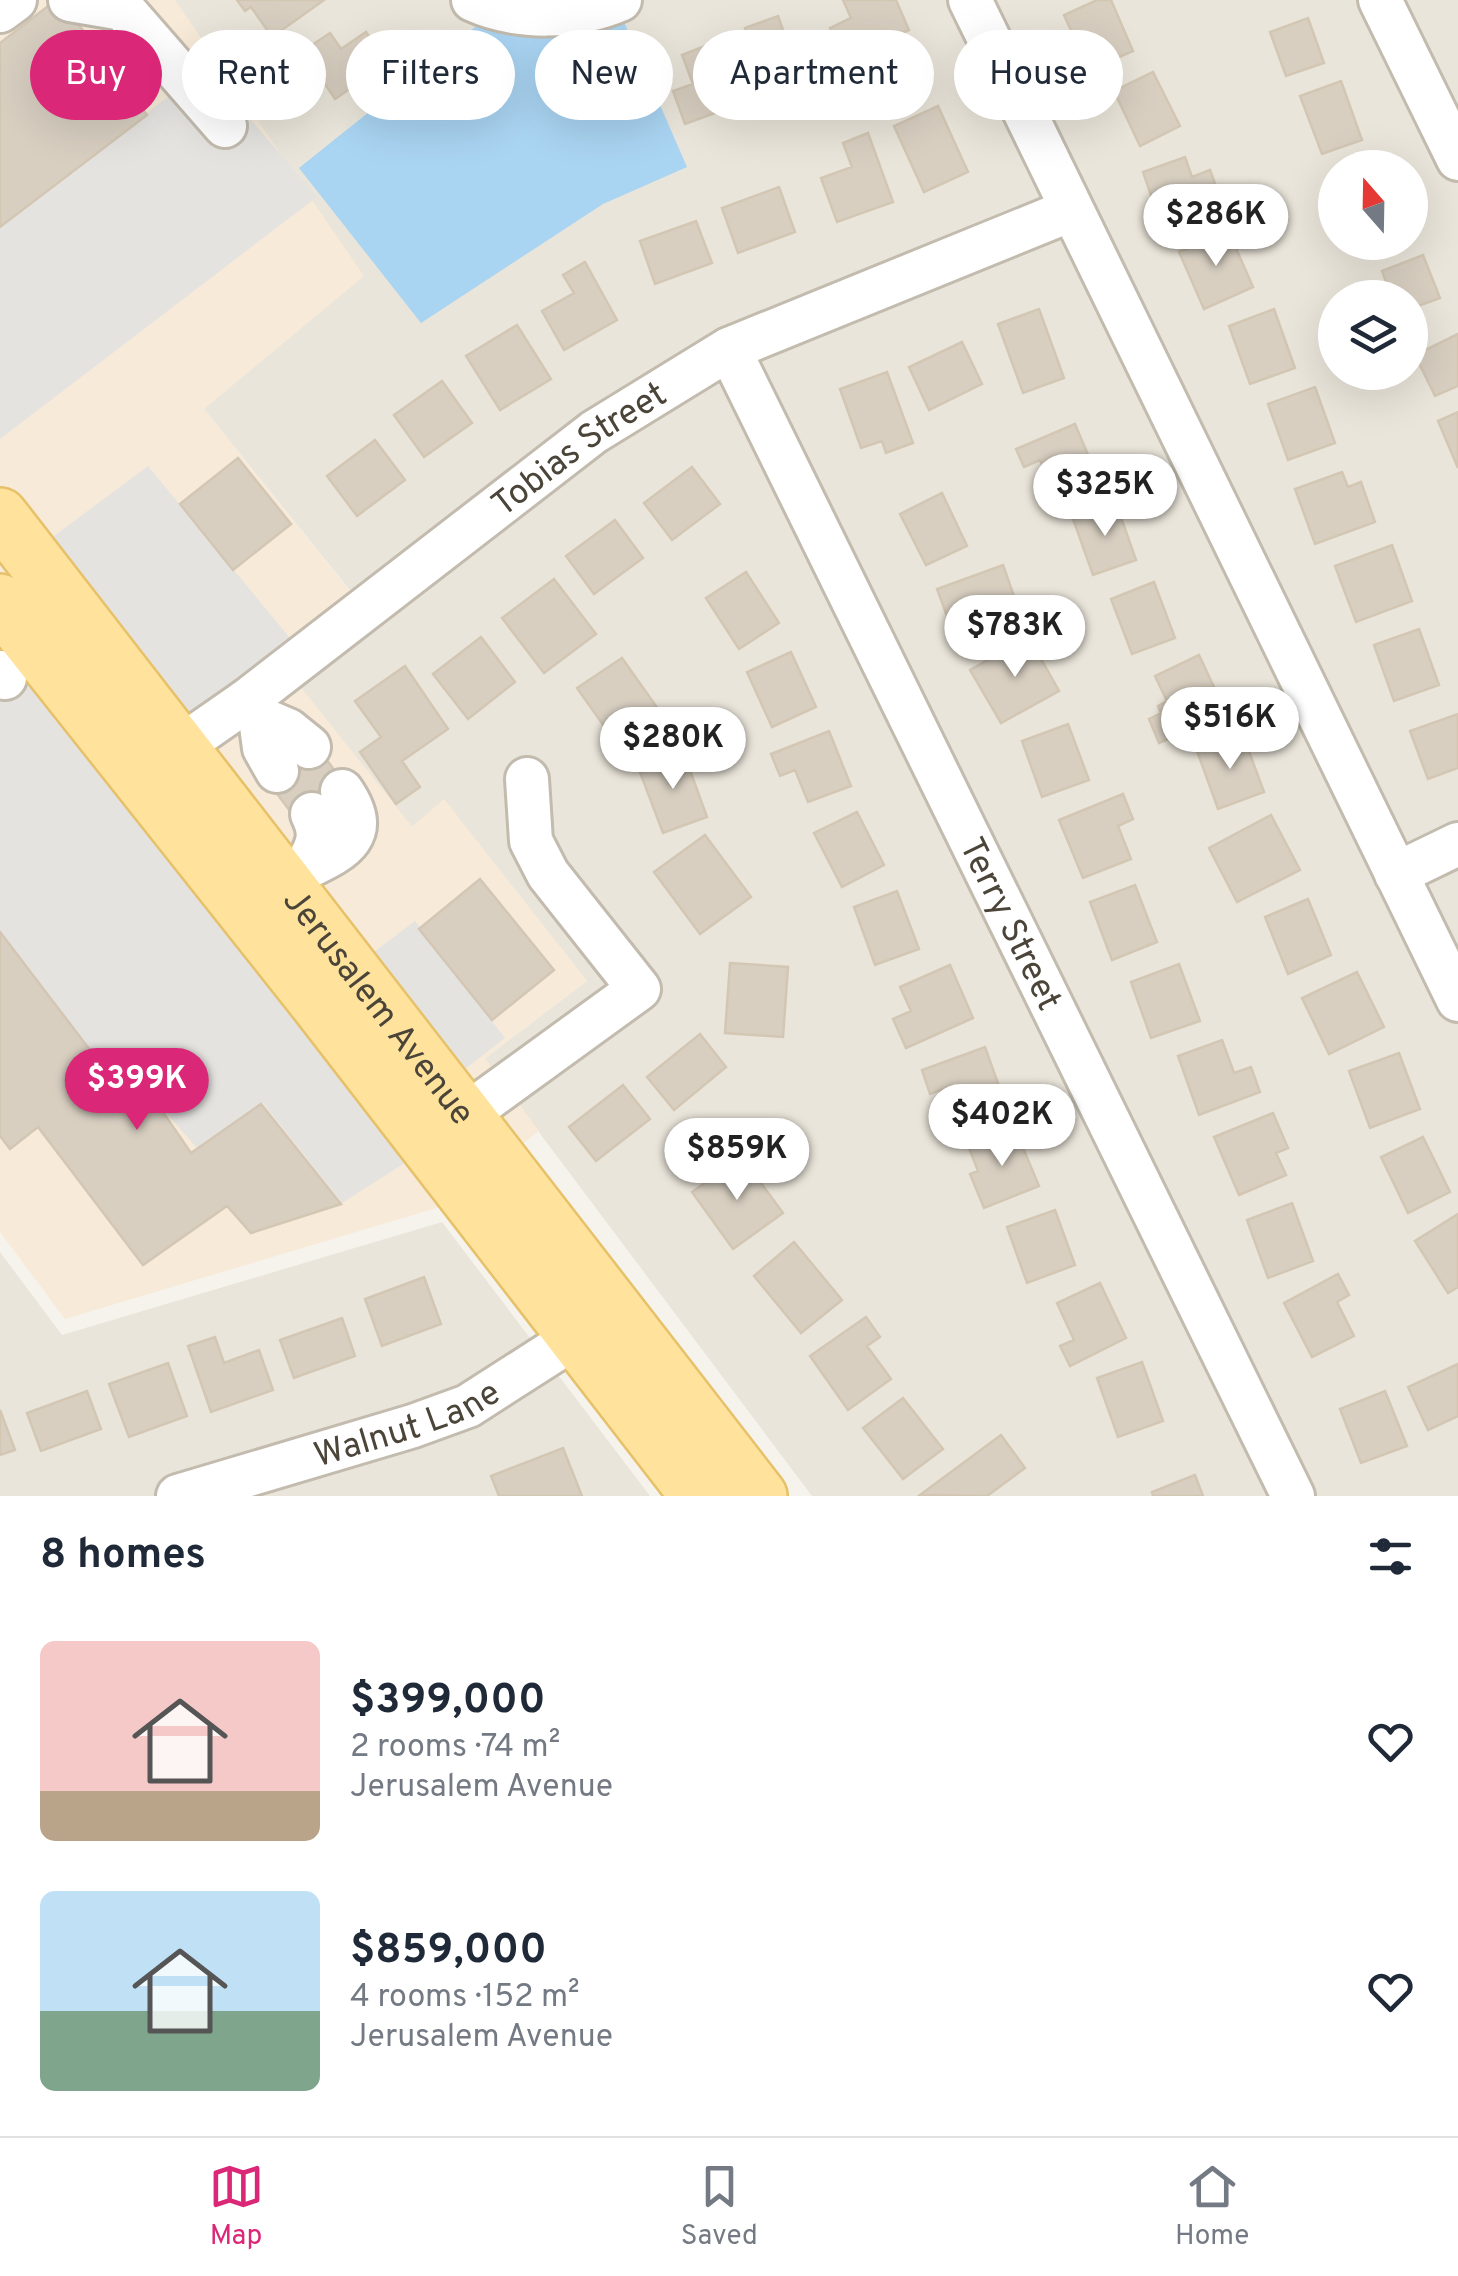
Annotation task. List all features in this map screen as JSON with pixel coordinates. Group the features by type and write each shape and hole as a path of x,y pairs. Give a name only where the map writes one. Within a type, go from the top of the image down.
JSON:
{"main road":[{"name":"Jerusalem Avenue","path":"0,516 318,1002 444,1130 592,1321 759,1496"},
{"name":"Jerusalem Avenue","path":"0,602 158,762 294,873 444,1130"},
{"name":"Jerusalem Avenue","path":"592,1321 699,1496"}],"street":[{"path":"0,11 14,0"},
{"path":"70,0 123,9 225,126"},
{"path":"473,0 520,13 550,15 620,0"},
{"path":"970,0 1458,1000"},
{"path":"1380,0 1458,159"},
{"name":"Tobias Street","path":"158,762 253,709 594,432 729,348 1070,210"},
{"name":"Terry Street","path":"729,348 1293,1496"},
{"path":"253,709 264,748 293,759"},
{"path":"444,1130 639,989 548,874 532,841 527,779"},
{"path":"294,873 318,846 327,802"},
{"path":"1396,874 1458,844"},
{"name":"Walnut Lane","path":"178,1496 468,1406 592,1321"}],"shaded area":[{"path":"0,0 175,0 196,30 182,30 182,120 257,120 364,276 204,409 373,620 296,681 412,827 444,799 587,981 485,1058 539,1131 443,1206 65,1319 0,1232"},
{"path":"175,0 1458,0 1458,1496 812,1496 484,1059 587,981 444,800 412,827 295,681 373,619 204,409 184,120 326,120 326,30 182,30 182,99"},
{"path":"182,86 182,120 251,120 317,197 0,439 0,227 138,120 162,120 162,101"},
{"path":"148,466 304,655 163,764 11,568"},
{"path":"46,620 441,1140 342,1203 263,1103 197,1148 125,1067 110,1077 0,932 0,655"},
{"path":"415,921 505,1038 424,1101 333,983"},
{"path":"442,1222 650,1496 0,1496 0,1252 62,1335"}],"water":[{"path":"617,6 627,30 535,30 535,120 667,120 687,167 603,204 421,323 299,168 359,120 515,120 515,30 472,30 494,12"}],"building":[{"path":"60,0 83,30 30,30 30,120 140,120 0,227 0,43"},
{"path":"237,0 324,0 282,30 267,30 251,7 245,11"},
{"path":"843,0 896,0 909,30 831,30 851,18"},
{"path":"1097,0 1111,0 1133,51 1123,55 1123,30 1071,30 1064,15"},
{"path":"778,16 783,30 746,30"},
{"path":"1308,18 1324,63 1286,76 1270,32"},
{"path":"330,33 341,49 346,46 346,91 335,99 326,86 326,36"},
{"path":"693,51 693,84 682,55"},
{"path":"1153,72 1180,126 1140,146 1123,110 1123,87"},
{"path":"1341,81 1362,140 1333,150 1320,150 1300,96"},
{"path":"693,84 696,120 685,124 673,91"},
{"path":"938,106 968,172 924,192 894,126 907,120 934,120 934,108"},
{"path":"868,133 893,202 837,222 821,178 852,167 843,143"},
{"path":"1185,157 1192,177 1210,170 1224,208 1163,230 1143,172"},
{"path":"779,187 795,232 738,253 722,208"},
{"path":"696,221 712,263 655,284 640,241"},
{"path":"1228,230 1253,287 1204,309 1179,252"},
{"path":"1410,260 1425,260 1440,298 1428,302 1428,280 1385,280 1382,271"},
{"path":"585,262 617,320 564,350 542,311 574,293 563,275"},
{"path":"1039,309 1064,378 1023,393 998,324"},
{"path":"1274,309 1295,368 1250,384 1229,326"},
{"path":"517,325 551,379 500,410 466,356"},
{"path":"1458,334 1458,386 1435,396 1428,382 1428,349"},
{"path":"962,342 982,384 929,410 909,367"},
{"path":"887,372 913,443 886,453 882,441 861,448 840,389"},
{"path":"442,381 472,423 424,457 394,415"},
{"path":"1315,387 1335,443 1288,460 1268,404"},
{"path":"1458,412 1458,468 1438,421"},
{"path":"1075,424 1099,481 1057,498 1040,460 1024,467 1016,449"},
{"path":"375,440 405,480 357,516 327,476"},
{"path":"238,458 291,524 233,570 180,504"},
{"path":"692,467 720,504 672,540 644,503"},
{"path":"1342,472 1348,487 1361,482 1375,522 1315,544 1295,489"},
{"path":"942,493 967,546 926,565 900,514"},
{"path":"1116,503 1136,560 1093,575 1073,519"},
{"path":"615,520 643,558 594,594 566,556"},
{"path":"1392,545 1412,601 1356,622 1335,566"},
{"path":"1003,565 1022,619 957,643 937,589"},
{"path":"746,572 779,623 739,649 706,598"},
{"path":"554,579 596,634 544,673 502,618"},
{"path":"1154,582 1175,638 1132,654 1111,599"},
{"path":"1419,629 1439,685 1394,701 1374,645"},
{"path":"481,637 515,682 468,719 433,674"},
{"path":"1029,637 1059,691 1001,723 970,670"},
{"path":"791,652 816,707 772,727 747,672"},
{"path":"1199,655 1226,713 1159,743 1149,719 1161,713 1158,706 1167,701 1155,676"},
{"path":"622,658 663,716 619,747 577,688"},
{"path":"405,666 448,729 402,761 420,787 396,804 360,752 381,737 355,701"},
{"path":"1458,714 1458,768 1428,779 1410,731"},
{"path":"1068,724 1089,780 1042,797 1022,741"},
{"path":"829,731 851,786 808,802 795,770 780,776 771,754"},
{"path":"1243,735 1264,792 1218,809 1197,751"},
{"path":"314,743 347,787 299,823 266,779"},
{"path":"683,751 707,817 663,833 638,767"},
{"path":"1123,794 1133,819 1118,826 1131,859 1083,878 1059,820"},
{"path":"857,812 884,865 842,887 814,833"},
{"path":"1271,815 1300,870 1237,902 1209,848"},
{"path":"705,835 751,897 700,934 654,872"},
{"path":"480,879 554,970 492,1020 419,929"},
{"path":"1135,885 1157,942 1112,960 1090,902"},
{"path":"897,891 919,949 875,965 854,907"},
{"path":"1308,899 1331,955 1288,974 1265,917"},
{"path":"0,932 106,1071 128,1061 191,1153 261,1104 341,1204 251,1233 227,1206 143,1265 38,1127 10,1149 0,1136"},
{"path":"730,963 788,967 783,1037 725,1033"},
{"path":"1179,964 1200,1021 1151,1038 1131,982"},
{"path":"950,965 973,1018 906,1048 893,1019 911,1011 900,987"},
{"path":"1357,972 1384,1027 1329,1054 1302,998"},
{"path":"700,1034 726,1067 674,1110 647,1077"},
{"path":"1222,1040 1234,1073 1251,1067 1260,1092 1199,1115 1178,1056"},
{"path":"985,1047 1005,1103 963,1118 952,1086 930,1094 922,1070"},
{"path":"1399,1053 1420,1109 1370,1128 1349,1071"},
{"path":"623,1085 650,1119 596,1161 569,1127"},
{"path":"1273,1113 1288,1148 1276,1153 1286,1175 1239,1195 1214,1137"},
{"path":"1015,1129 1039,1186 984,1208 970,1174 978,1171 969,1148"},
{"path":"1423,1137 1450,1192 1408,1213 1381,1157"},
{"path":"742,1157 783,1213 733,1249 692,1192"},
{"path":"1292,1203 1313,1261 1268,1278 1247,1220"},
{"path":"1055,1210 1075,1265 1027,1283 1007,1227"},
{"path":"1458,1214 1458,1287 1448,1293 1415,1241"},
{"path":"794,1242 842,1300 801,1333 754,1276"},
{"path":"1338,1274 1349,1295 1337,1302 1354,1336 1312,1357 1284,1303"},
{"path":"424,1277 441,1324 382,1346 365,1299"},
{"path":"1100,1283 1126,1338 1070,1366 1060,1346 1074,1340 1057,1303"},
{"path":"866,1317 880,1337 867,1346 891,1379 848,1410 810,1356"},
{"path":"342,1318 355,1356 294,1378 280,1340"},
{"path":"215,1337 224,1363 259,1350 273,1390 211,1412 188,1346"},
{"path":"1142,1362 1163,1421 1118,1437 1097,1378"},
{"path":"168,1363 187,1416 129,1437 109,1384"},
{"path":"1458,1364 1458,1416 1428,1430 1408,1387"},
{"path":"87,1391 101,1429 41,1451 27,1413"},
{"path":"1385,1391 1407,1446 1361,1463 1340,1409"},
{"path":"903,1398 943,1449 903,1479 863,1428"},
{"path":"0,1410 15,1450 0,1455"},
{"path":"1001,1435 1025,1468 987,1496 920,1495"},
{"path":"563,1448 582,1496 499,1496 491,1476"},
{"path":"1195,1475 1203,1496 1153,1496 1152,1492"}]}
